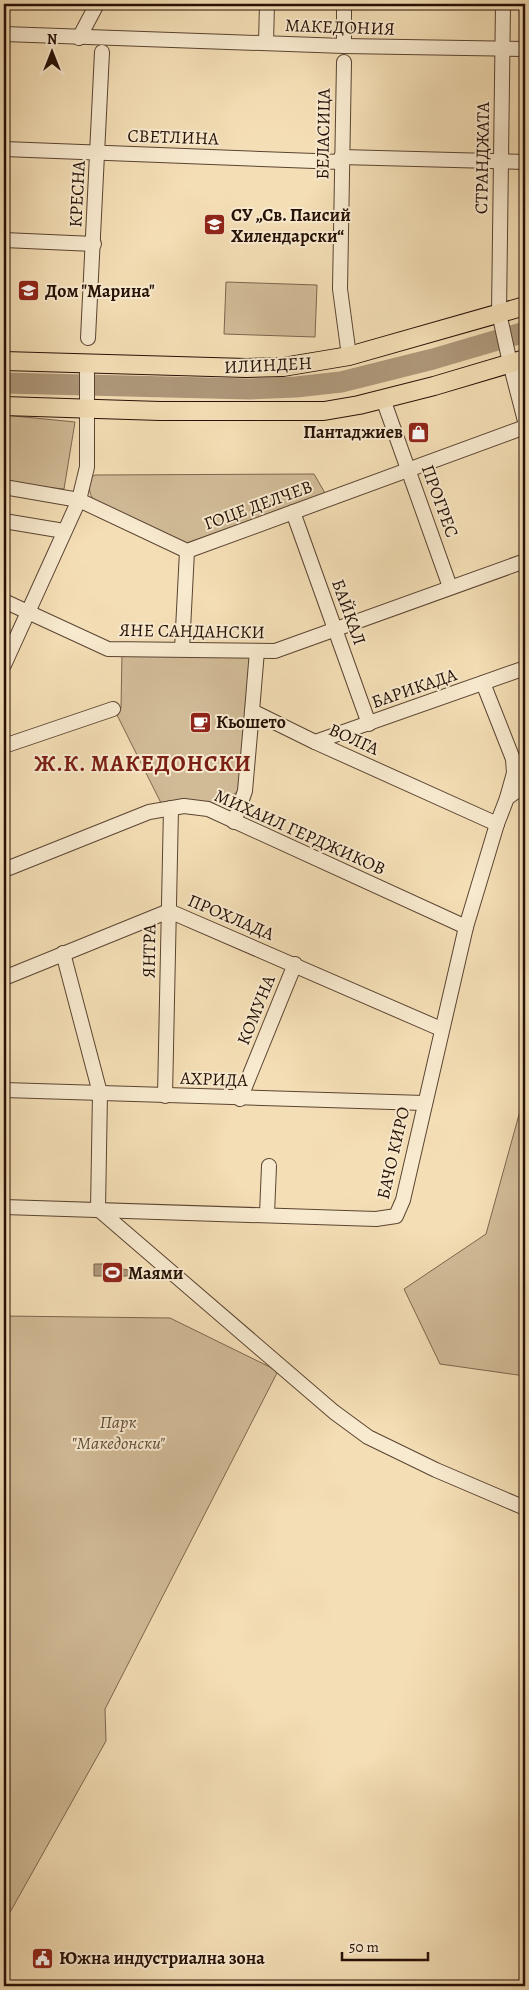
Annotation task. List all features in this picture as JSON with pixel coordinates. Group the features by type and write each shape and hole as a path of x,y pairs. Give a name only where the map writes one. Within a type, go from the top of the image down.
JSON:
{"main road":[{"name":"ИЛИНДЕН","path":"4,361 87,370 283,367 349,356 525,306"},
{"path":"4,406 86,403 324,411 383,399 517,361"}],"street":[{"path":"79,38 97,4"},
{"path":"266,4 266,44"},
{"path":"344,4 344,46"},
{"name":"СТРАНДЖАТА","path":"503,4 499,313 506,345 517,361"},
{"name":"МАКЕДОНИЯ","path":"4,34 266,44 525,49"},
{"name":"КРЕСНА","path":"88,338 102,52"},
{"name":"БЕЛАСИЦА","path":"344,62 340,290 349,356"},
{"name":"СВЕТЛИНА","path":"4,149 341,160 525,162"},
{"path":"4,240 94,244"},
{"path":"517,361 525,421"},
{"path":"4,665 78,500 87,467 87,370"},
{"name":"ПРОГРЕС","path":"383,399 450,587"},
{"name":"ГОЦЕ ДЕЛЧЕВ","path":"186,551 525,427"},
{"path":"4,487 78,500 186,551 182,649"},
{"name":"БАЙКАЛ","path":"293,512 369,724"},
{"path":"4,521 64,532"},
{"name":"ЯНЕ САНДАНСКИ","path":"4,601 108,649 275,651 525,561"},
{"path":"234,822 244,791 257,651"},
{"name":"БАРИКАДА","path":"315,742 525,668"},
{"name":"БАЧО КИРО","path":"4,1207 376,1219 396,1216 403,1200 466,927 514,773 513,759 483,683"},
{"path":"4,746 113,709"},
{"name":"ВОЛГА","path":"252,711 315,742 497,824"},
{"path":"507,798 525,785"},
{"name":"МИХАИЛ ГЕРДЖИКОВ","path":"4,870 149,812 184,806 208,810 466,927"},
{"name":"ЯНТРА","path":"165,1096 171,808"},
{"name":"ПРОХЛАДА","path":"4,978 62,952 169,911 295,964 441,1029"},
{"path":"62,952 100,1093 98,1209 276,1364 334,1412 368,1436 436,1470 525,1508"},
{"name":"КОМУНА","path":"240,1099 295,964"},
{"name":"АХРИДА","path":"4,1090 240,1099 424,1103"},
{"path":"267,1214 269,1166"}],"green space":[{"path":"226,282 317,285 315,337 224,334"},
{"path":"4,415 75,422 64,489 4,483"},
{"path":"314,474 325,493 187,543 95,501 91,496 90,490 91,477 95,475"},
{"path":"122,652 255,654 241,789 232,796 213,803 203,805 162,805 115,711 121,708"},
{"path":"525,1093 525,1376 440,1364 404,1289 486,1234"},
{"name":"Парк \"Македонски\"","path":"4,1316 170,1318 278,1371 105,1709 106,1741 4,1923"}],"shaded area":[{"name":"Маями","path":"94,1264 121,1264 121,1269 131,1270 131,1276 94,1276"}],"waterway":[{"path":"4,383 250,389 296,387 341,382 433,359 525,332"}],"place":[{"name":"СУ „Св. Паисий Хилендарски“","path":"215,225"},
{"name":"Дом \"Марина\"","path":"29,291"},
{"name":"Пантаджиев","path":"419,432"},
{"name":"Кьошето","path":"200,722"},
{"name":"Маями","path":"112,1273"},
{"name":"Южна индустриална зона","path":"43,1958"}],"district":[{"name":"Ж.К. МАКЕДОНСКИ","path":"143,764"}]}
